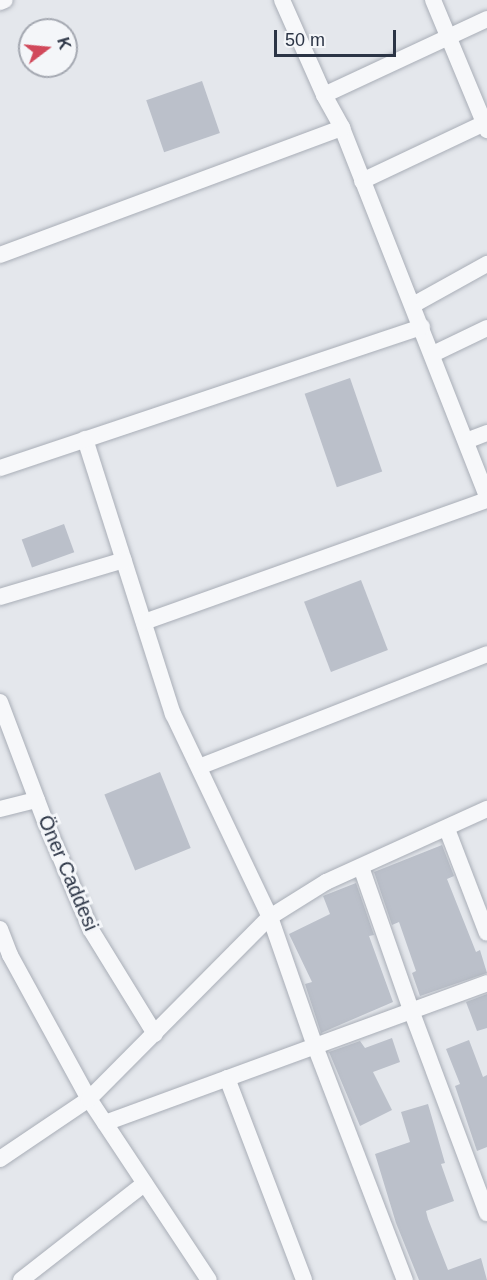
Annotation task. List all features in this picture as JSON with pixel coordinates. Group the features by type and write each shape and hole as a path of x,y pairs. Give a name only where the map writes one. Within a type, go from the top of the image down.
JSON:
{"street":[{"path":"0,2 5,0"},
{"path":"144,622 487,499 433,354 342,128 324,95 282,0"},
{"path":"362,181 486,125 433,0"},
{"path":"324,95 487,19"},
{"path":"0,255 342,128"},
{"path":"413,305 487,264"},
{"path":"0,468 422,327"},
{"path":"433,354 487,328"},
{"path":"466,441 487,433"},
{"path":"85,439 173,714 270,917 315,1046 405,1280"},
{"path":"0,597 124,560"},
{"path":"199,767 487,654"},
{"name":"Öner Caddesi","path":"0,702 37,801 91,930 155,1034"},
{"path":"0,809 37,801"},
{"path":"0,1159 90,1099 270,917 326,882 487,809"},
{"path":"447,829 487,933"},
{"path":"361,867 411,1011 487,1213"},
{"path":"0,929 10,955 90,1099 208,1280"},
{"path":"105,1123 487,982"},
{"path":"227,1078 304,1280"},
{"path":"21,1280 145,1183"}],"building":[{"path":"202,81 220,133 164,152 146,100"},
{"path":"350,378 382,472 337,487 305,394"},
{"path":"64,524 74,552 32,568 22,539"},
{"path":"361,580 388,650 331,672 304,602"},
{"path":"160,772 191,848 135,871 104,794"},
{"path":"442,845 454,876 447,879 476,952 480,950 487,973 420,996 412,973 416,971 399,922 392,925 374,872"},
{"path":"356,883 374,935 369,936 393,1002 321,1033 305,984 312,982 289,934 330,914 323,896"},
{"path":"487,994 487,1028 477,1031 466,1002"},
{"path":"392,1038 400,1062 373,1072 392,1110 360,1126 329,1052 360,1041 365,1048"},
{"path":"469,1040 483,1077 487,1075 487,1147 477,1151 455,1086 460,1084 446,1049"},
{"path":"428,1104 445,1163 441,1164 454,1201 426,1211 428,1219 448,1270 481,1258 487,1280 419,1280 396,1223 375,1154 410,1142 401,1112"}]}
